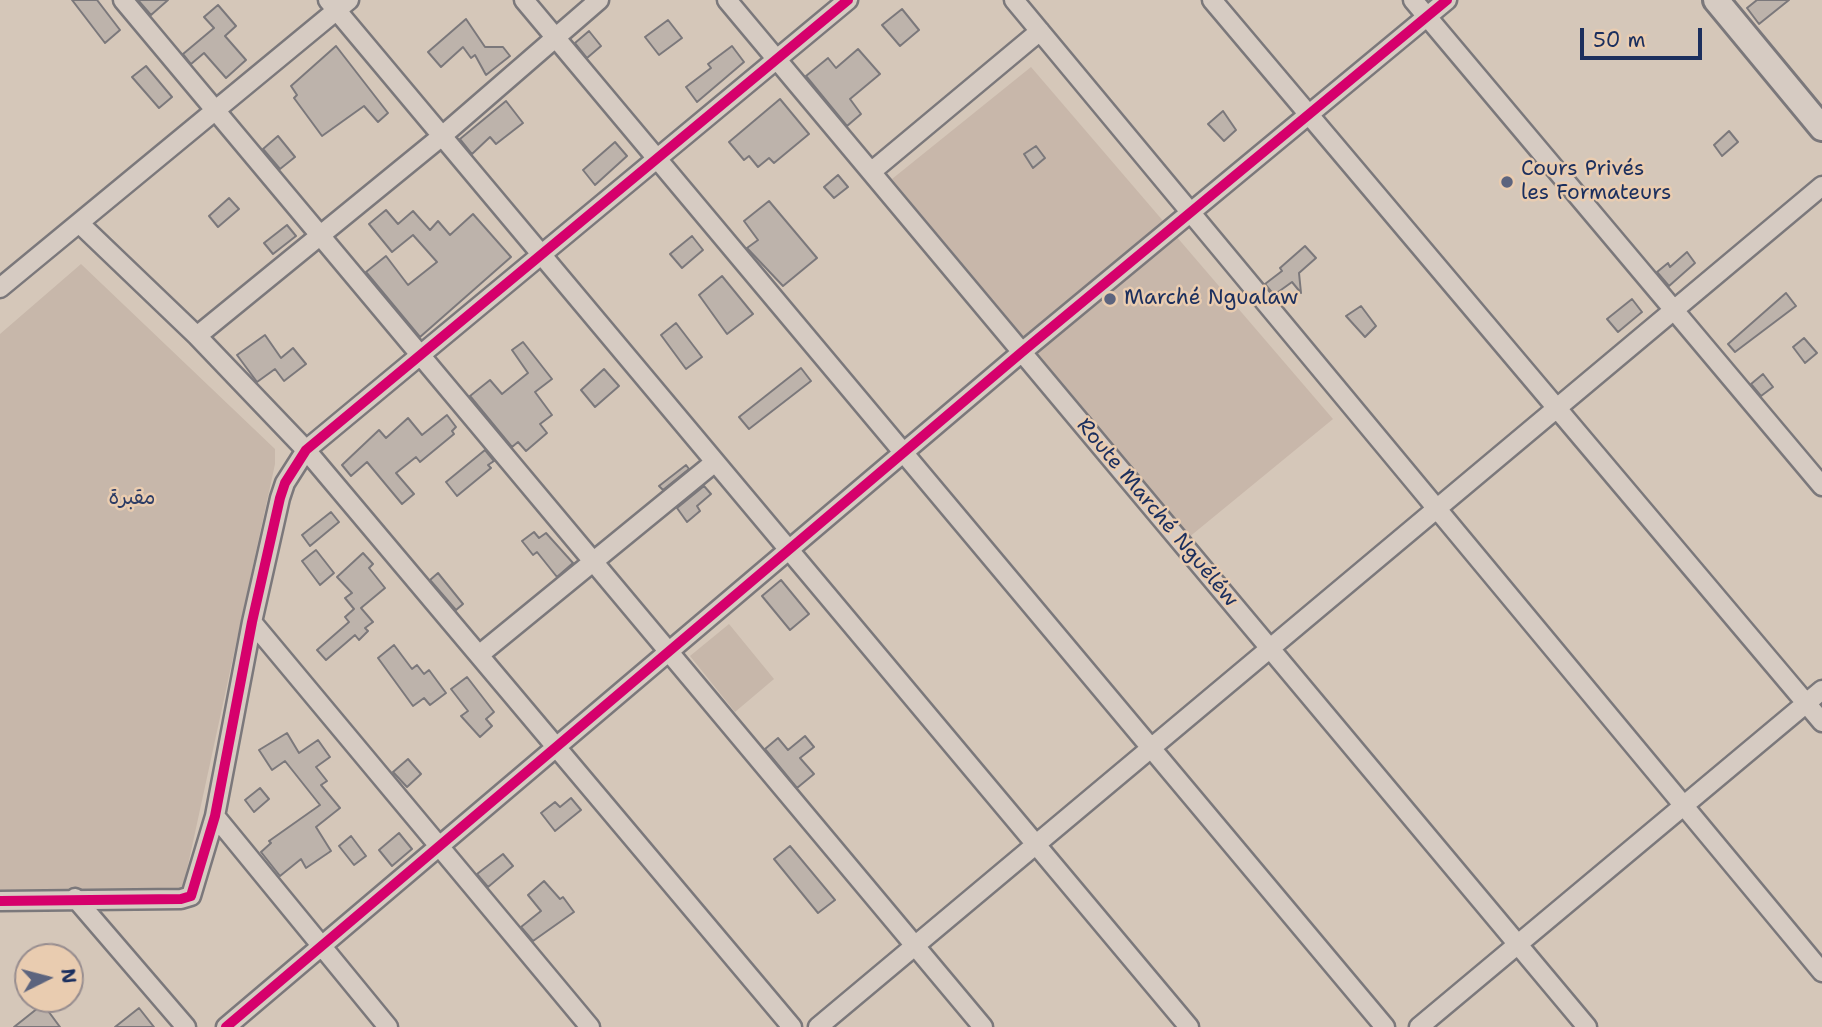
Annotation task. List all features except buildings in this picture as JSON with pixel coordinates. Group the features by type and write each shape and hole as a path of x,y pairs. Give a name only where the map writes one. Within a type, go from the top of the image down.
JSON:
{"main road":[{"path":"1716,0 1822,128"}],"street":[{"path":"123,0 983,1027"},
{"path":"524,0 1385,1027"},
{"path":"197,336 442,136 599,0"},
{"name":"Route Marché Nguéléw","path":"727,0 1587,1027"},
{"path":"0,901 75,898 181,899 191,896 215,816 251,622 285,482 306,450 848,0"},
{"path":"1014,0 1822,972"},
{"path":"1212,0 1822,722"},
{"path":"1413,0 1822,486"},
{"path":"226,1027 1022,352 1447,0"},
{"path":"0,288 215,110 338,3 442,136 1189,1027"},
{"path":"871,172 1040,31"},
{"path":"818,1027 1822,186"},
{"path":"79,223 197,336 306,450 792,1027"},
{"path":"479,655 715,462"},
{"path":"251,622 590,1027"},
{"path":"1419,1027 1822,690"},
{"path":"215,816 388,1027"},
{"path":"75,898 186,1027"}],"shaded area":[{"name":"Marché Ngualaw","path":"1031,67 1333,419 1188,538 892,179"}],"green space":[{"name":"مقبرة","path":"81,264 275,449 275,464 183,888 0,893 0,334"},
{"path":"729,624 774,679 735,712 690,656"}],"cycle path":[{"path":"0,901 181,899 191,896 215,816 252,622 280,498 285,483 306,450 848,0"},
{"path":"226,1027 1022,352 1447,0"}],"place":[{"name":"Cours Privés les Formateurs","path":"1507,182"},
{"name":"Marché Ngualaw","path":"1110,299"}]}
